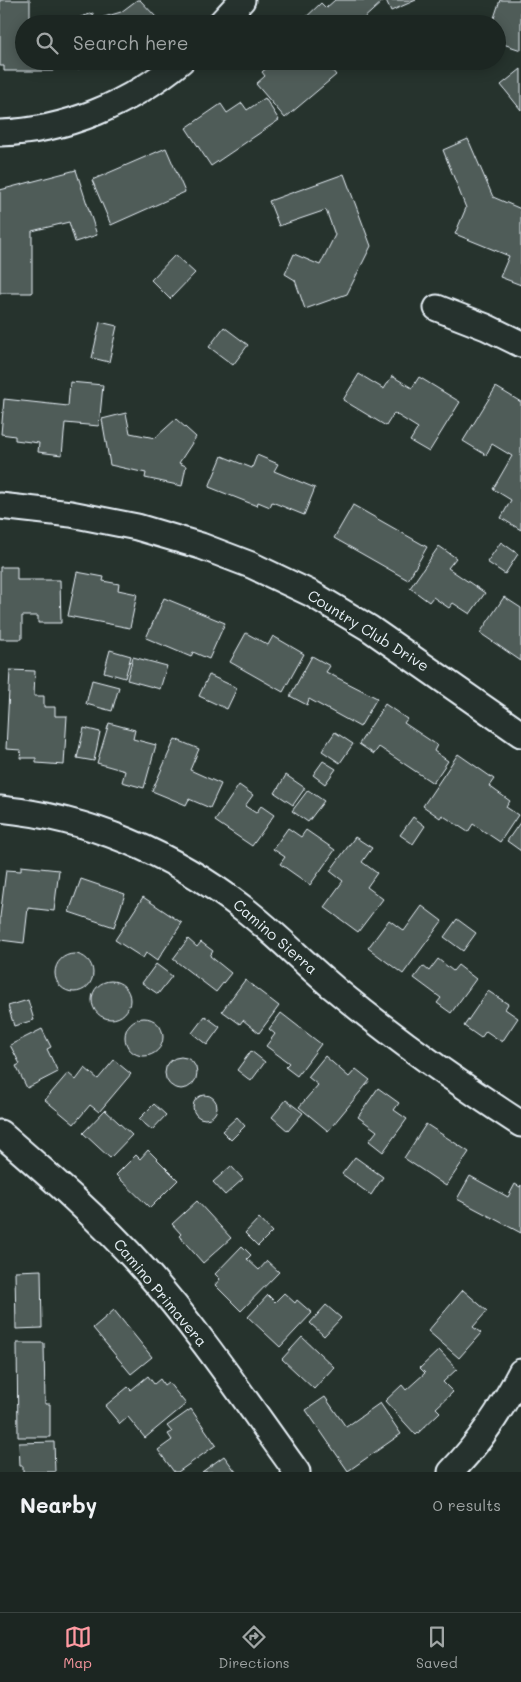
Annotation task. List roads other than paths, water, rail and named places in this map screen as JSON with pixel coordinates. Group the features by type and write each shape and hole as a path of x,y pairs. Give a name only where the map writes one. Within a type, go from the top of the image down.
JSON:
{"street":[{"path":"228,15 242,0"},
{"path":"0,133 14,133 51,127 94,114 134,95 171,70"},
{"path":"437,308 486,327 521,344"},
{"name":"Country Club Drive","path":"0,506 71,514 137,527 201,546 251,565 312,594 369,628 521,734"},
{"name":"Camino Sierra","path":"0,809 26,811 73,822 120,837 164,857 206,881 246,910 334,988 402,1042 472,1093 521,1124"},
{"name":"Camino Primavera","path":"0,1133 91,1214 143,1269 192,1327 297,1472"},
{"path":"451,1472 468,1454 496,1416 521,1372"}]}
